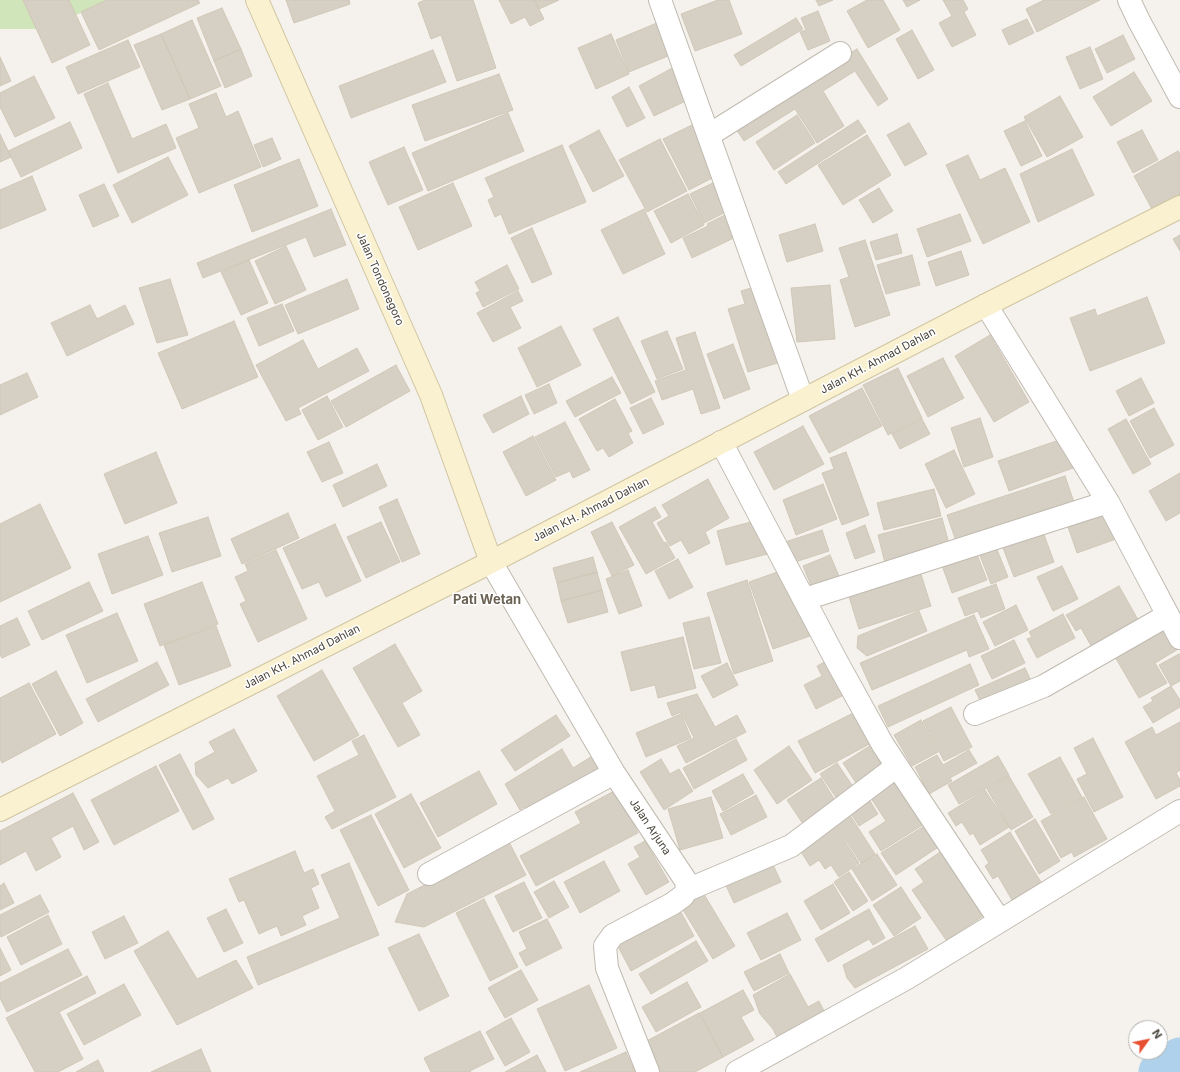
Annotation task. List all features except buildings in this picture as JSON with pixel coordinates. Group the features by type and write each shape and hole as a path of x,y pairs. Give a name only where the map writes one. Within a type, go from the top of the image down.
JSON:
{"street":[{"name":"Jalan Tondonegoro","path":"256,0 431,395 491,562"},
{"path":"660,0 803,400"},
{"path":"1129,0 1180,97"},
{"path":"709,135 840,53"},
{"name":"Jalan KH. Ahmad Dahlan","path":"0,810 491,562 986,305 1180,207"},
{"path":"986,305 1108,502 1180,638"},
{"path":"722,442 883,745 1000,921"},
{"path":"805,599 1108,502"},
{"name":"Jalan Arjuna","path":"491,562 614,773 686,881 687,890"},
{"path":"975,714 1044,686 1168,615"},
{"path":"648,1072 607,968 605,946 613,935 672,904 683,896 687,890 791,846 897,766"},
{"path":"429,874 614,773"},
{"path":"737,1072 908,978 1180,810"}],"green space":[{"path":"0,0 23,0 37,29 0,29"},
{"path":"69,0 107,0 76,15"}],"waterway":[{"path":"1160,1072 1180,1059"}],"district":[{"name":"Pati Wetan","path":"487,600"}]}
